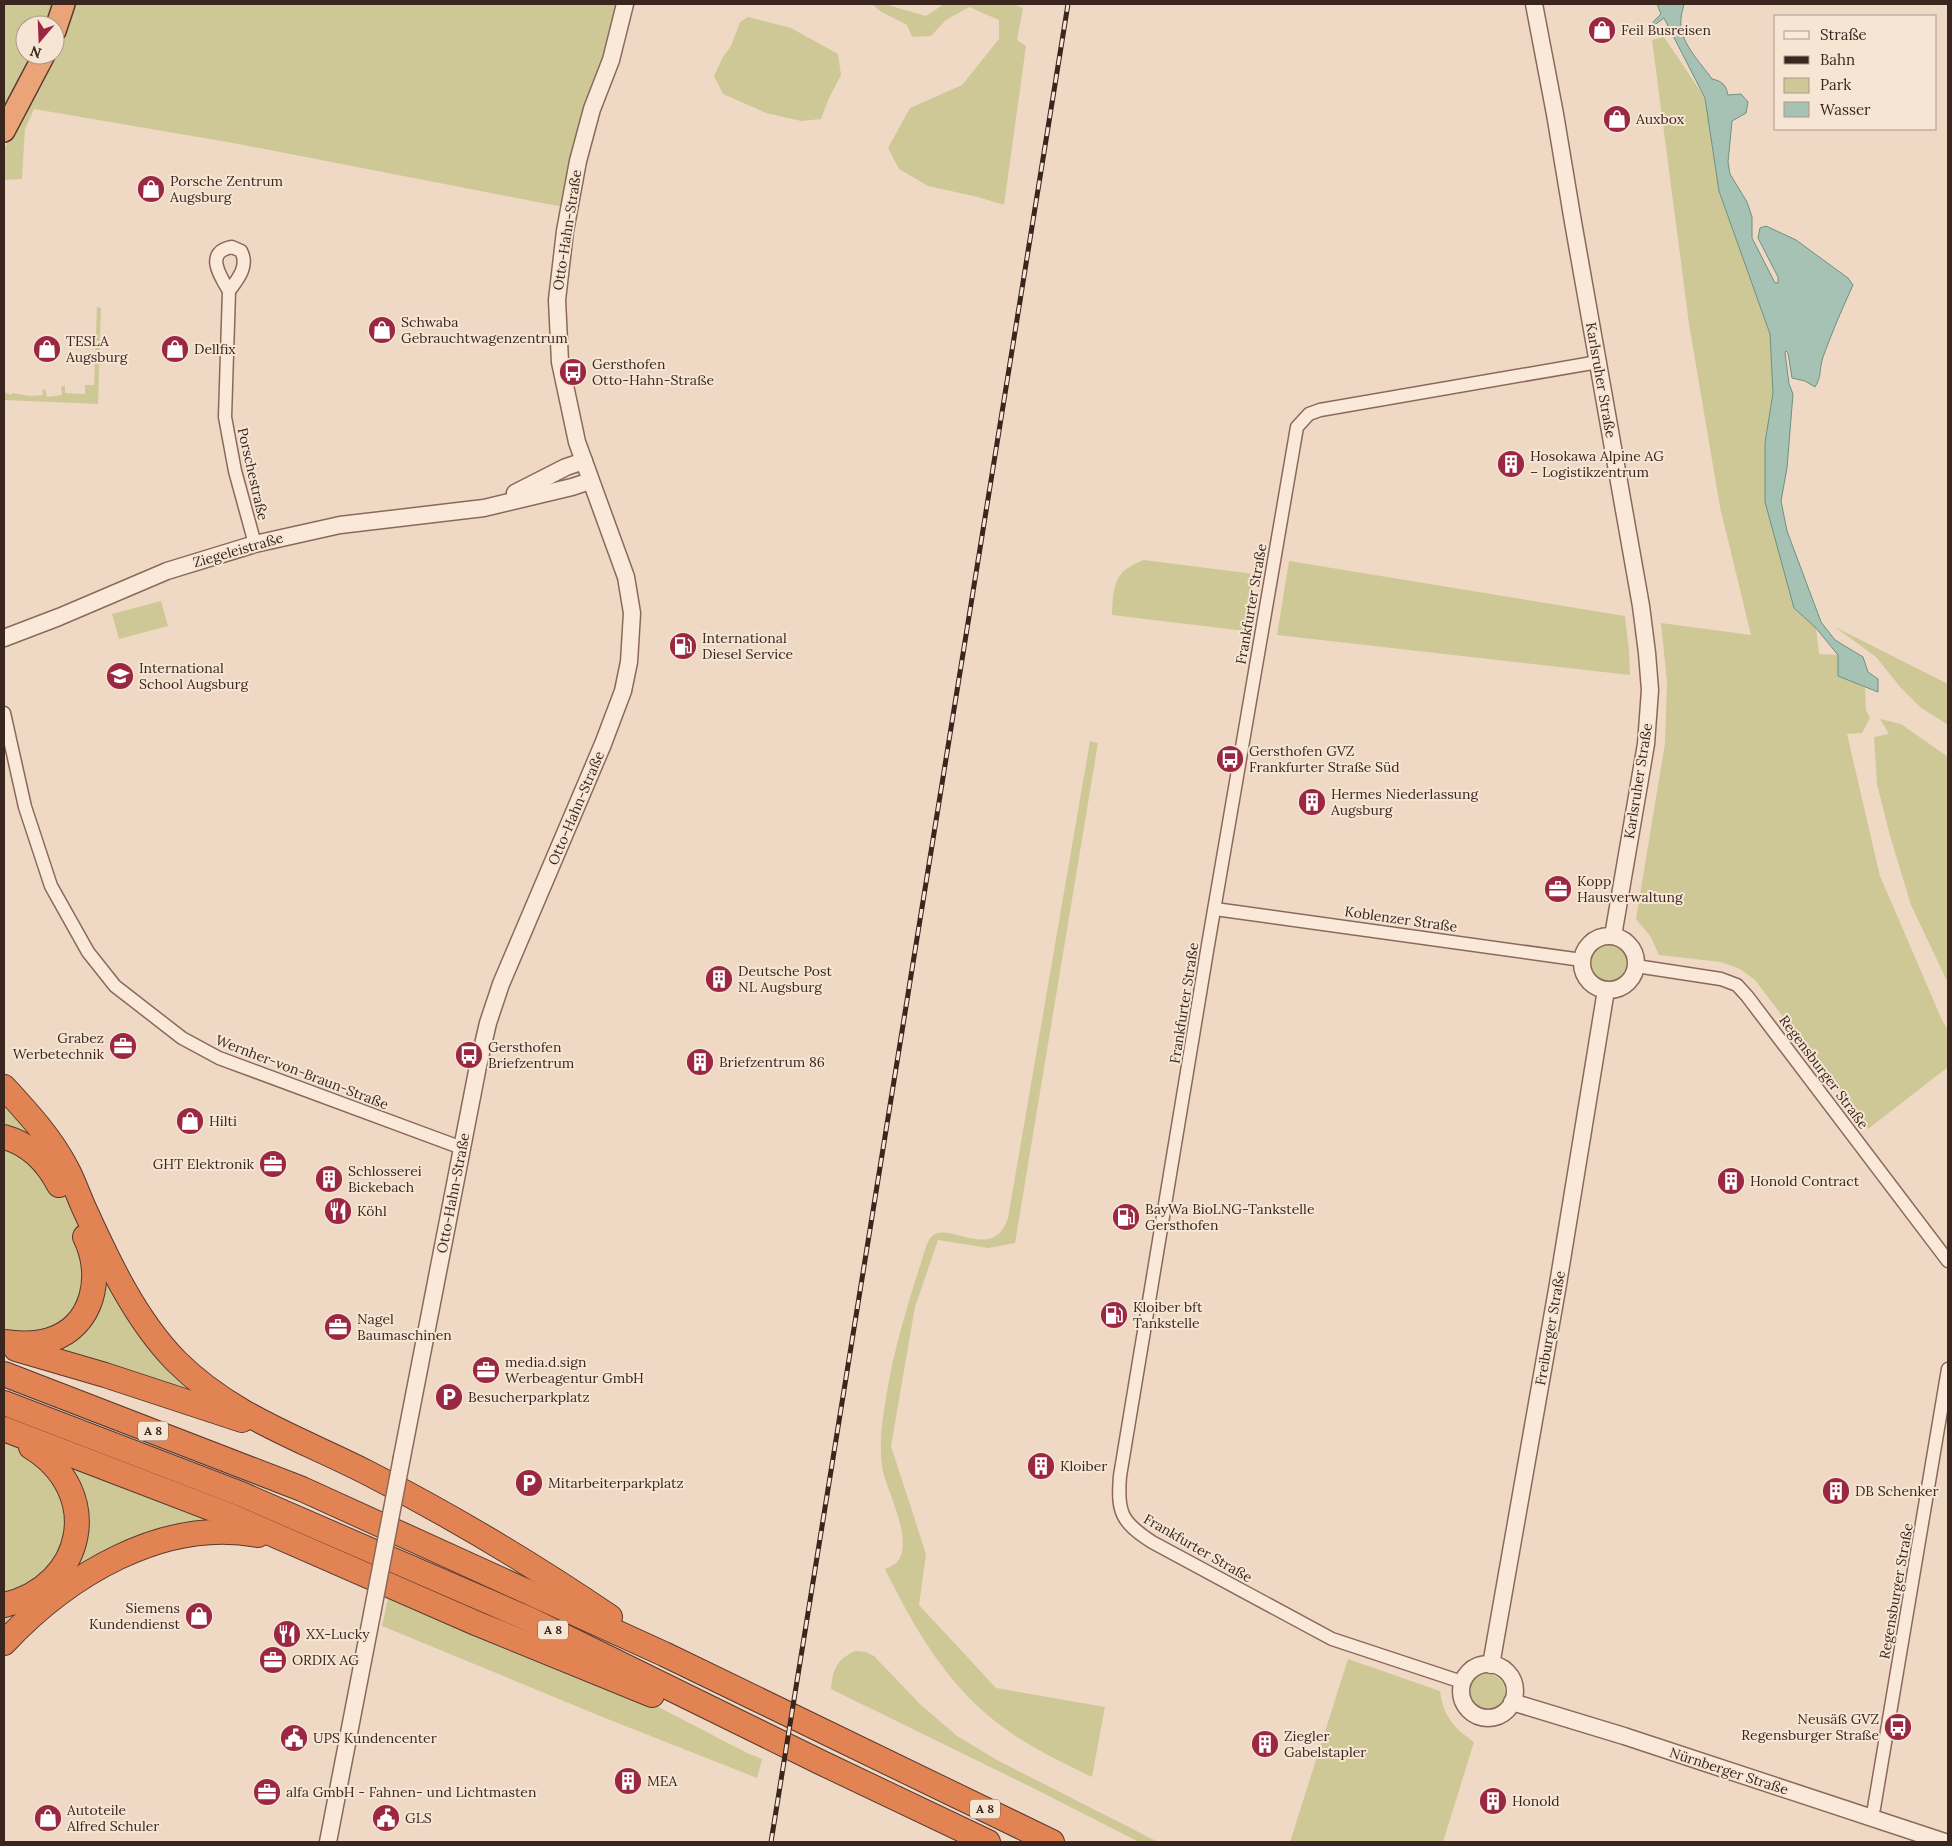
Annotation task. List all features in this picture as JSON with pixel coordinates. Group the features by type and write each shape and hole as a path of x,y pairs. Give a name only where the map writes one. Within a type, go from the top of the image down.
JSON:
{"highway":[{"path":"4,132 39,65"},
{"path":"4,1087 35,1121 68,1170 83,1207 113,1265 134,1304 156,1338 177,1361 202,1383 238,1410 274,1430 364,1471 420,1501 579,1595 664,1654"},
{"path":"4,1137 28,1148 42,1159 70,1204 90,1246 95,1266 95,1285 90,1304 82,1318 68,1330 51,1340 33,1344 4,1344"},
{"path":"4,1344 274,1430"},
{"name":"A 8","path":"4,1374 302,1489 664,1654 1052,1842"},
{"name":"A 8","path":"4,1403 241,1494 531,1620 822,1764 988,1842"},
{"path":"4,1430 231,1516 478,1624 674,1704 743,1724"},
{"path":"4,1430 45,1456 62,1474 74,1498 77,1530 68,1558 57,1576 35,1594 4,1605"},
{"path":"4,1644 20,1626 50,1600 89,1573 133,1551 169,1538 204,1532 240,1532 296,1543"}],"street":[{"name":"Otto-Hahn-Straße","path":"328,1842 481,1049 501,984 603,744 623,692 629,662 632,613 626,577 577,442 560,362 556,300 565,231 578,161 592,109 611,60 625,4"},
{"name":"Karlsruher Straße","path":"1534,4 1556,114 1641,606 1647,653 1650,690 1646,744 1613,936"},
{"name":"Porschestraße","path":"229,291 225,417 235,471 254,544"},
{"name":"Frankfurter Straße","path":"1462,1682 1332,1639 1152,1542 1132,1530 1124,1518 1118,1490 1297,427 1309,414 1320,410 1598,362"},
{"name":"Ziegeleistraße","path":"484,508 534,485 566,467 584,461"},
{"name":"Ziegeleistraße","path":"4,638 167,571 254,544 340,524 484,508 590,481"},
{"name":"Wernher-von-Braun-Straße","path":"4,713 25,807 51,886 88,952 115,986 182,1038 219,1058 462,1148"},
{"name":"Koblenzer Straße","path":"1215,909 1582,960"},
{"path":"1613,936 1627,943 1633,950 1636,966 1630,981 1623,987 1615,990 1606,990 1593,985 1587,979 1582,960 1587,948 1593,941 1602,937 1613,936"},
{"name":"Regensburger Straße","path":"1636,966 1721,979 1737,985 1948,1261"},
{"name":"Freiburger Straße","path":"1491,1665 1545,1361 1606,990"},
{"name":"Regensburger Straße","path":"1871,1818 1926,1509 1948,1369"},
{"path":"1491,1665 1503,1669 1510,1676 1514,1684 1515,1693 1507,1710 1491,1718 1474,1714 1467,1708 1462,1700 1461,1691 1462,1682 1472,1669 1491,1665"},
{"name":"Nürnberger Straße","path":"1512,1702 1624,1736 1945,1842"}],"green space":[{"path":"4,4 52,4 49,15 15,15 15,65 27,65 4,114"},
{"path":"72,4 618,4 606,52 581,114 563,207 233,143 34,109 25,129 22,179 4,180 4,150 19,114 46,65 65,65 65,22"},
{"path":"872,4 884,4 926,16 944,4 1013,4 1023,8 1017,40 1026,46 1004,205 928,186 899,169 888,148 910,108 962,85 999,39 999,20 969,7 946,20 931,36 912,37 907,25 880,11"},
{"path":"748,17 791,28 838,54 841,75 821,119 801,121 766,113 723,94 714,76 723,57 731,46 740,22"},
{"path":"1664,37 1705,98 1719,191 1770,334 1773,393 1765,443 1794,608 1816,628 1819,654 1838,655 1838,676 1865,687 1866,710 1870,718 1862,733 1847,734 1880,876 1948,1030 1948,1067 1868,1129 1755,980 1740,969 1721,962 1659,955 1651,937 1636,919 1665,743 1667,682 1661,623 1751,635 1720,507 1689,324 1652,40"},
{"path":"97,307 101,308 98,404 4,400 4,392 11,395 13,393 30,396 43,395 42,390 45,389 47,397 62,395 61,387 65,385 65,393 85,394 85,385 94,385"},
{"path":"1144,560 1254,574 1245,631 1112,615 1113,595 1117,580 1126,569"},
{"path":"1289,561 1625,616 1630,675 1277,635"},
{"path":"161,601 168,626 119,639 112,614"},
{"path":"1835,627 1948,684 1948,725 1920,707 1901,688 1876,657"},
{"path":"1880,719 1901,724 1948,757 1948,983 1911,905 1890,836 1877,784 1874,737 1889,734"},
{"path":"1090,741 1098,743 1015,1243 988,1248 938,1240 915,1307 891,1446 926,1554 919,1605 996,1688 1105,1707 1092,1777 1030,1745 996,1722 961,1689 919,1632 885,1569 898,1561 902,1551 903,1540 898,1515 884,1477 881,1449 883,1415 893,1360 908,1303 929,1240 938,1233 948,1233 970,1238 992,1238 1001,1231 1008,1218"},
{"path":"1610,944 1624,950 1630,964 1624,978 1610,984 1596,978 1590,964 1596,950"},
{"path":"4,1100 46,1144 107,1259 213,1399 4,1334"},
{"path":"4,1437 38,1451 74,1521 55,1571 4,1598"},
{"path":"59,1460 229,1525 158,1537 4,1635 4,1611 72,1563"},
{"path":"389,1593 647,1701 762,1759 757,1778 600,1716 382,1626"},
{"path":"855,1651 866,1652 874,1656 920,1704 957,1736 997,1760 1158,1842 1139,1842 831,1689 834,1671 837,1666 844,1658"},
{"path":"1348,1659 1440,1691 1444,1708 1451,1721 1474,1742 1443,1842 1290,1842"},
{"path":"1487,1674 1494,1675 1500,1679 1504,1685 1504,1699 1500,1705 1494,1709 1487,1710 1480,1709 1474,1705 1470,1699 1469,1692 1470,1685 1474,1679 1480,1675"}],"water":[{"path":"1657,4 1684,4 1681,15 1681,27 1691,51 1712,79 1723,84 1728,95 1741,94 1748,102 1746,113 1732,121 1728,162 1730,174 1747,202 1752,217 1752,238 1775,283 1778,283 1778,277 1758,238 1760,228 1766,226 1796,240 1848,278 1853,285 1826,348 1819,379 1815,387 1805,381 1792,378 1788,353 1786,351 1785,353 1789,384 1793,394 1787,468 1781,501 1787,531 1821,622 1835,640 1863,657 1868,672 1878,679 1878,692 1838,676 1838,655 1816,628 1794,608 1765,502 1765,443 1773,393 1770,334 1719,191 1705,98 1664,18 1653,26 1653,22 1661,14"}],"railway":[{"path":"771,1842 1068,4"}],"place":[{"name":"Feil Busreisen","path":"1602,30"},
{"name":"Auxbox","path":"1617,119"},
{"name":"Porsche Zentrum Augsburg","path":"151,189"},
{"name":"Schwaba Gebrauchtwagenzentrum","path":"382,330"},
{"name":"TESLA Augsburg","path":"47,349"},
{"name":"Dellfix","path":"175,349"},
{"name":"Gersthofen Otto-Hahn-Straße","path":"573,372"},
{"name":"Hosokawa Alpine AG – Logistikzentrum","path":"1511,464"},
{"name":"International Diesel Service","path":"683,646"},
{"name":"International School Augsburg","path":"120,676"},
{"name":"Gersthofen GVZ Frankfurter Straße Süd","path":"1230,759"},
{"name":"Hermes Niederlassung Augsburg","path":"1312,802"},
{"name":"Kopp Hausverwaltung","path":"1558,889"},
{"name":"Deutsche Post NL Augsburg","path":"719,979"},
{"name":"Grabez Werbetechnik","path":"123,1046"},
{"name":"Gersthofen Briefzentrum","path":"469,1055"},
{"name":"Briefzentrum 86","path":"700,1062"},
{"name":"Hilti","path":"190,1121"},
{"name":"GHT Elektronik","path":"273,1164"},
{"name":"Schlosserei Bickebach","path":"329,1179"},
{"name":"Honold Contract","path":"1731,1181"},
{"name":"Köhl","path":"338,1211"},
{"name":"BayWa BioLNG-Tankstelle Gersthofen","path":"1126,1217"},
{"name":"Kloiber bft Tankstelle","path":"1114,1315"},
{"name":"Nagel Baumaschinen","path":"338,1327"},
{"name":"media.d.sign Werbeagentur GmbH","path":"486,1370"},
{"name":"Besucherparkplatz","path":"449,1397"},
{"name":"Kloiber","path":"1041,1466"},
{"name":"Mitarbeiterparkplatz","path":"529,1483"},
{"name":"DB Schenker","path":"1836,1491"},
{"name":"Siemens Kundendienst","path":"199,1616"},
{"name":"XX-Lucky","path":"287,1634"},
{"name":"ORDIX AG","path":"273,1660"},
{"name":"Neusäß GVZ Regensburger Straße","path":"1898,1727"},
{"name":"UPS Kundencenter","path":"294,1738"},
{"name":"Ziegler Gabelstapler","path":"1265,1744"},
{"name":"MEA","path":"628,1781"},
{"name":"alfa GmbH - Fahnen- und Lichtmasten","path":"267,1792"},
{"name":"Honold","path":"1493,1801"},
{"name":"Autoteile Alfred Schuler","path":"48,1818"},
{"name":"GLS","path":"386,1818"}]}
